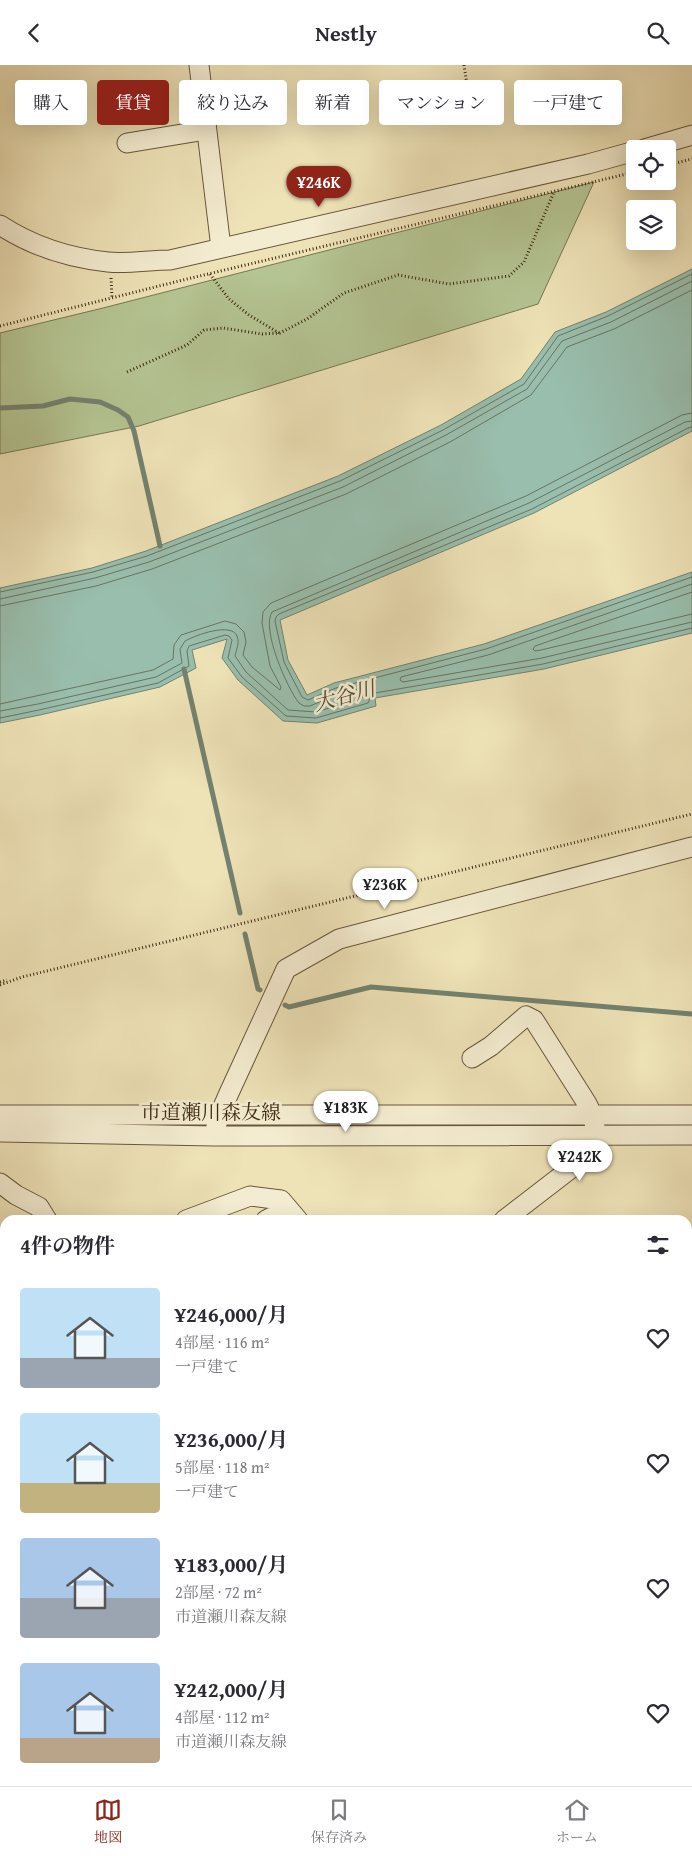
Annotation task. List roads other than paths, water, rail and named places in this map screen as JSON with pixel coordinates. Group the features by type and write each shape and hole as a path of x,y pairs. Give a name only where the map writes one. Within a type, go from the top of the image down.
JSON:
{"street":[{"path":"199,65 221,248"},
{"path":"127,143 206,130"},
{"path":"675,140 692,135"},
{"path":"0,225 20,238 61,253 109,262 170,260 588,164 626,153"},
{"path":"214,1136 219,1116 286,969 339,939 692,847"},
{"path":"472,1059 526,1016 534,1020 586,1102 595,1125 595,1150 510,1215"},
{"name":"市道瀬川森友線","path":"0,1115 219,1116 595,1125 692,1135"},
{"name":"市道瀬川森友線","path":"0,1132 214,1136 595,1125 692,1115"},
{"path":"0,1183 16,1195 39,1207 44,1215"},
{"path":"199,1215 250,1196 281,1200 293,1214"}],"water":[{"name":"大谷川","path":"692,269 692,431 534,513 280,620 288,660 307,695 334,683 484,644 692,572 692,633 544,669 375,698 376,706 317,723 283,721 238,680 222,658 227,639 192,650 196,668 160,687 0,723 0,588 92,568 146,551 338,476 441,425 521,379 555,332 606,312"}],"waterway":[{"path":"0,408 43,406 70,399 100,402 128,417 134,431 160,546"},
{"path":"184,669 240,913"},
{"path":"245,934 258,989 260,990"},
{"path":"285,1005 289,1007 371,987 692,1014"}]}
